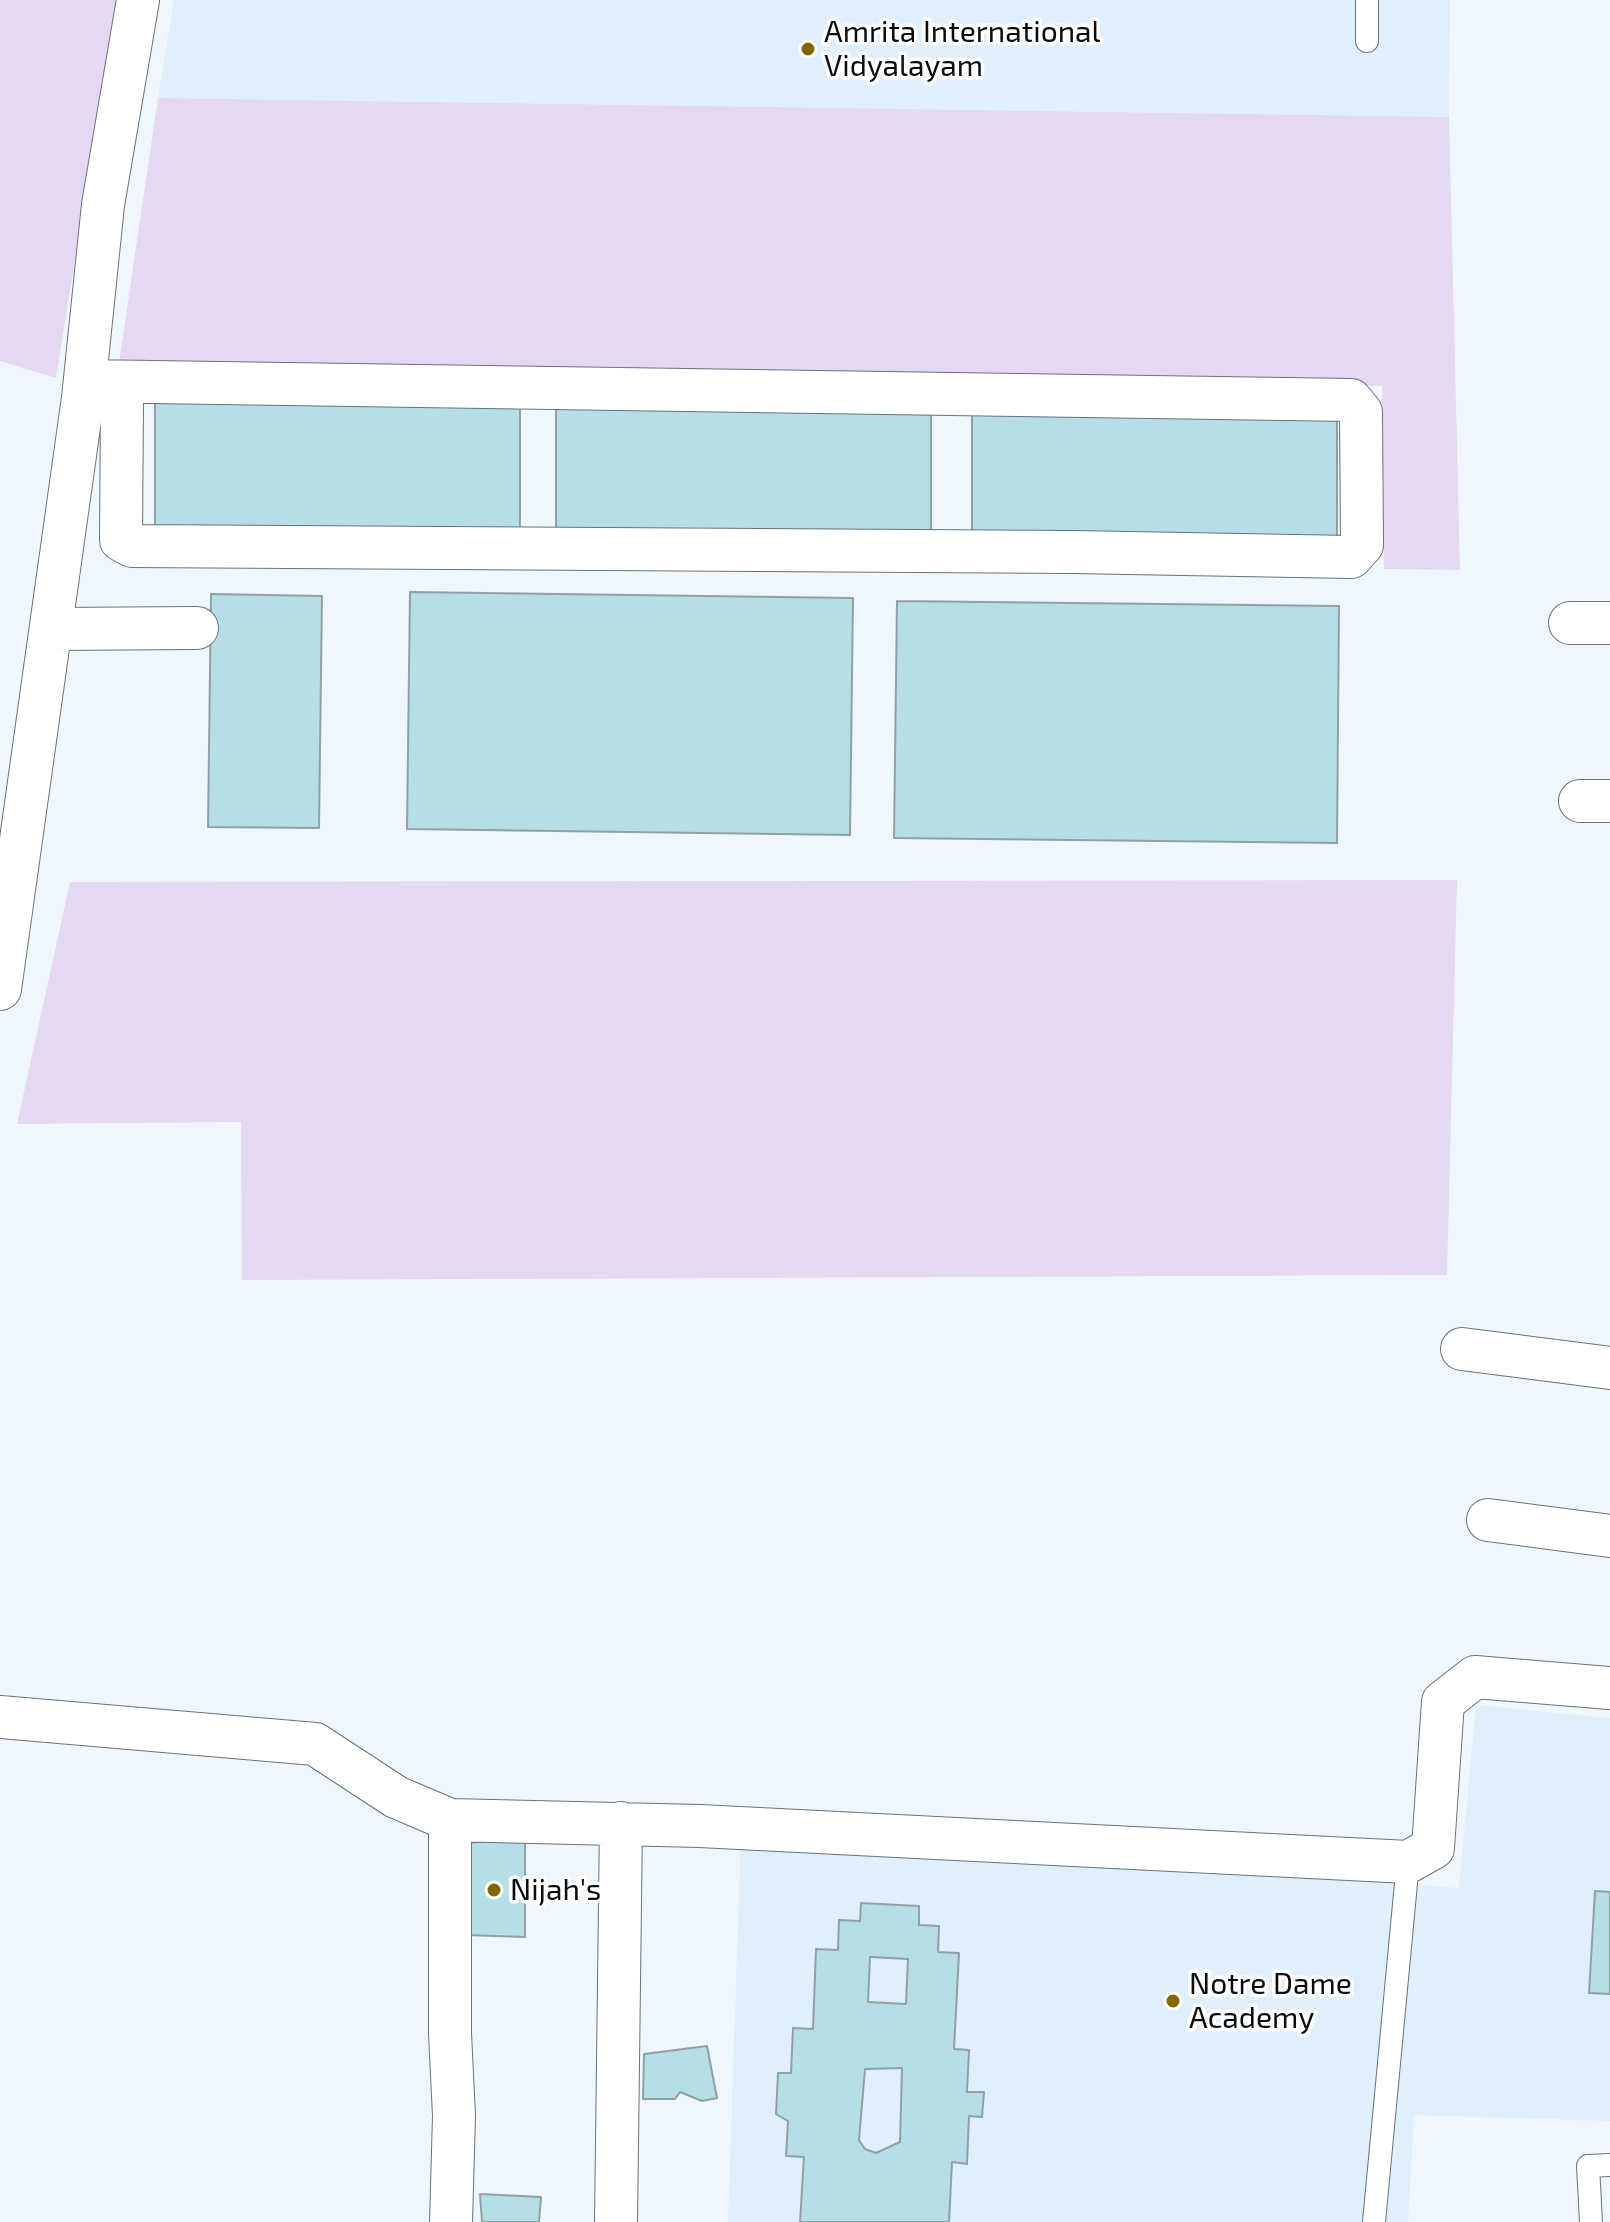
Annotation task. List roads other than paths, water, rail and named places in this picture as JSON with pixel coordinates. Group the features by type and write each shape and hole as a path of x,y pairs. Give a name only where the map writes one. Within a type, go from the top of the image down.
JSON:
{"street":[{"path":"103,390 1351,400 1361,412 1362,545 1351,557 1057,551 132,546 121,540 103,390 103,205 138,0"},
{"path":"0,989 52,629 103,390"},
{"path":"52,629 197,628"},
{"path":"1462,1349 1610,1368"},
{"path":"1488,1520 1610,1536"},
{"path":"0,1717 315,1744 396,1797 450,1820 621,1823 1408,1862 1433,1848 1443,1702 1475,1677 1610,1688"},
{"path":"450,1820 450,2033 454,2116 451,2222"},
{"path":"616,2222 621,1823"}],"lane":[{"path":"1367,0 1367,41"},
{"path":"1374,2222 1408,1862"},
{"path":"1591,2222 1588,2166 1610,2165"}],"place":[{"name":"Amrita International Vidyalayam","path":"808,49"},
{"name":"Nijah's","path":"494,1890"},
{"name":"Notre Dame Academy","path":"1173,2001"}]}
